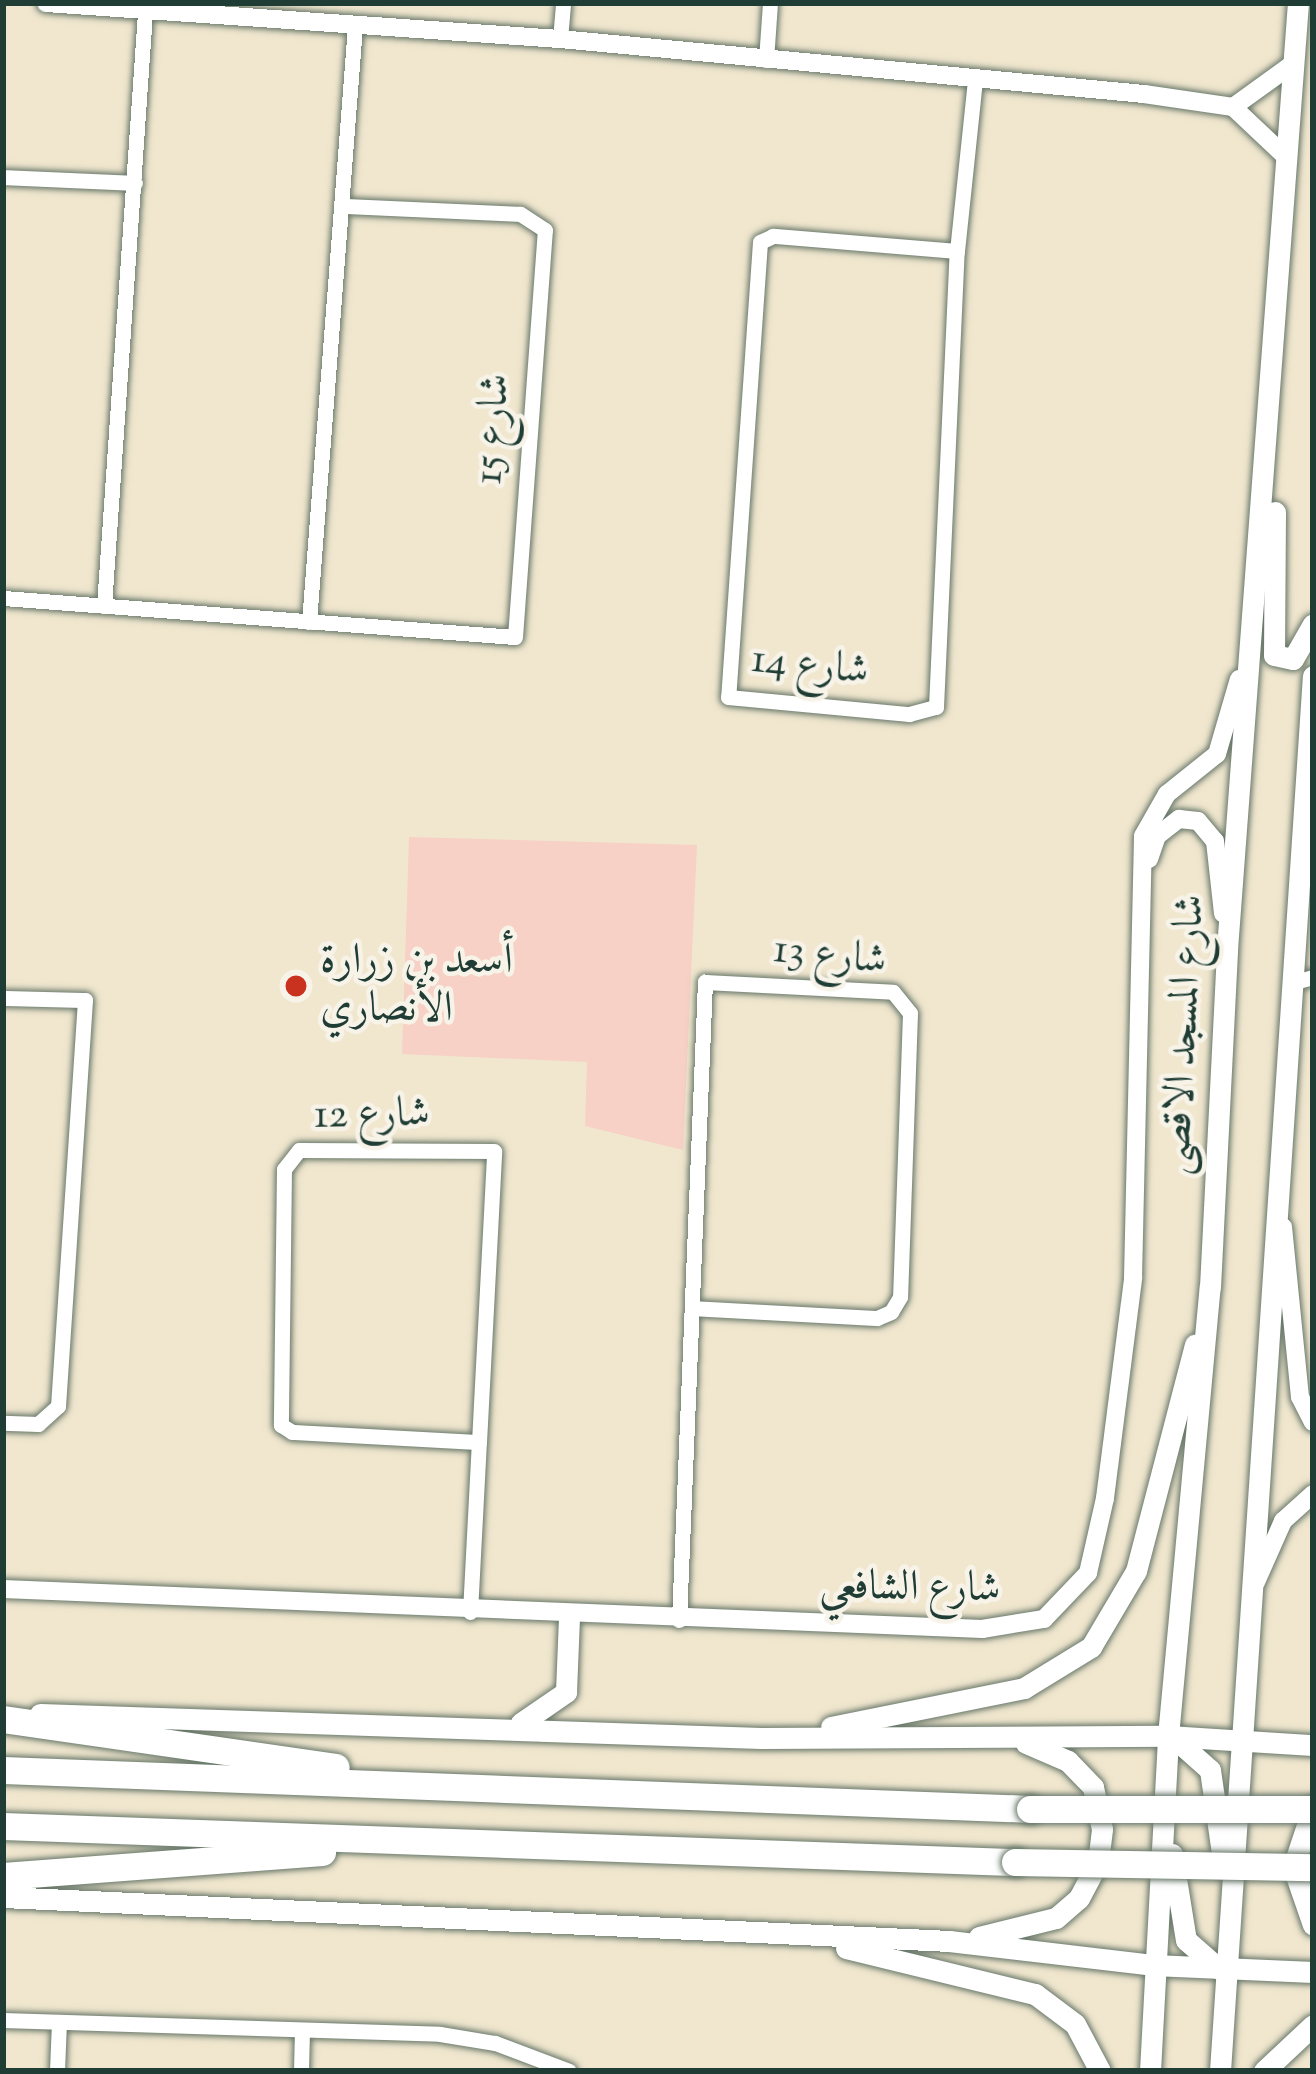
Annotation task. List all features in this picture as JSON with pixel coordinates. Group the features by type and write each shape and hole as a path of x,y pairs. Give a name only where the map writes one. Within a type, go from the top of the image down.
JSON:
{"highway":[{"path":"3,1716 446,1786"},
{"path":"3,1769 1030,1809 1313,1808"},
{"path":"3,1826 1313,1868"},
{"path":"3,1876 443,1842"}],"main road":[{"name":"شارع المسجد الاقصى","path":"1150,2071 1168,1736 1210,1287 1227,949 1298,3"},
{"path":"1267,422 1277,477 1274,655 1293,659 1313,624"},
{"path":"1220,2071 1223,1970 1244,1740 1279,1204 1304,980 1313,676"},
{"path":"761,1738 996,1696 1049,1678 1091,1647 1136,1571 1210,1287"},
{"path":"509,1726 534,1719 566,1693 569,1617"},
{"path":"3,1716 509,1726 761,1738 1168,1736 1313,1745"},
{"path":"1168,1736 1193,1747 1210,1770 1230,1917"},
{"path":"949,1941 1048,1923 1079,1898 1099,1862 1101,1810 1088,1780 1060,1756 1012,1739"},
{"path":"1166,1788 1183,1934 1195,1954 1223,1970"},
{"path":"1313,1808 1293,1867 1313,1925"},
{"path":"3,1897 949,1941 1153,1965 1313,1972"},
{"path":"781,1934 1021,1987 1075,2024 1100,2071"},
{"path":"1264,2071 1313,2025"}],"street":[{"path":"46,3 560,39 1233,107 1283,155"},
{"path":"560,39 563,3"},
{"path":"766,60 770,3"},
{"path":"104,606 145,12"},
{"path":"309,622 355,26"},
{"path":"1233,107 1294,63"},
{"name":"شارع 14","path":"957,251 773,236 760,242 728,697 909,714 935,707 957,251 975,81"},
{"path":"3,177 135,183"},
{"name":"شارع 15","path":"3,598 514,637 544,230 520,214 342,206"},
{"name":"شارع الشافعي","path":"3,1589 569,1617 1012,1629 1044,1619 1088,1573 1106,1498 1140,1202 1143,836 1152,813 1202,774 1231,727 1257,580"},
{"path":"1146,869 1157,836 1178,819 1198,821 1215,842 1227,949"},
{"name":"شارع 13","path":"679,1620 705,982 892,992 910,1013 900,1297 891,1312 877,1318 693,1308"},
{"path":"3,998 86,1000 58,1406 38,1424 3,1423"},
{"name":"شارع 12","path":"470,1612 479,1442 494,1151 299,1150 284,1169 275,1411 281,1425 292,1432 479,1442"},
{"path":"1279,1204 1300,1397 1313,1422"},
{"path":"1254,1587 1283,1521 1313,1494"},
{"path":"3,2020 302,2030 495,2043 569,2071"},
{"path":"56,2071 58,2022"},
{"path":"301,2071 302,2030"}],"shaded area":[{"path":"409,837 697,845 683,1150 585,1126 587,1062 402,1054"}],"place":[{"name":"أسعد بن زرارة الأنصاري","path":"296,986"}]}
